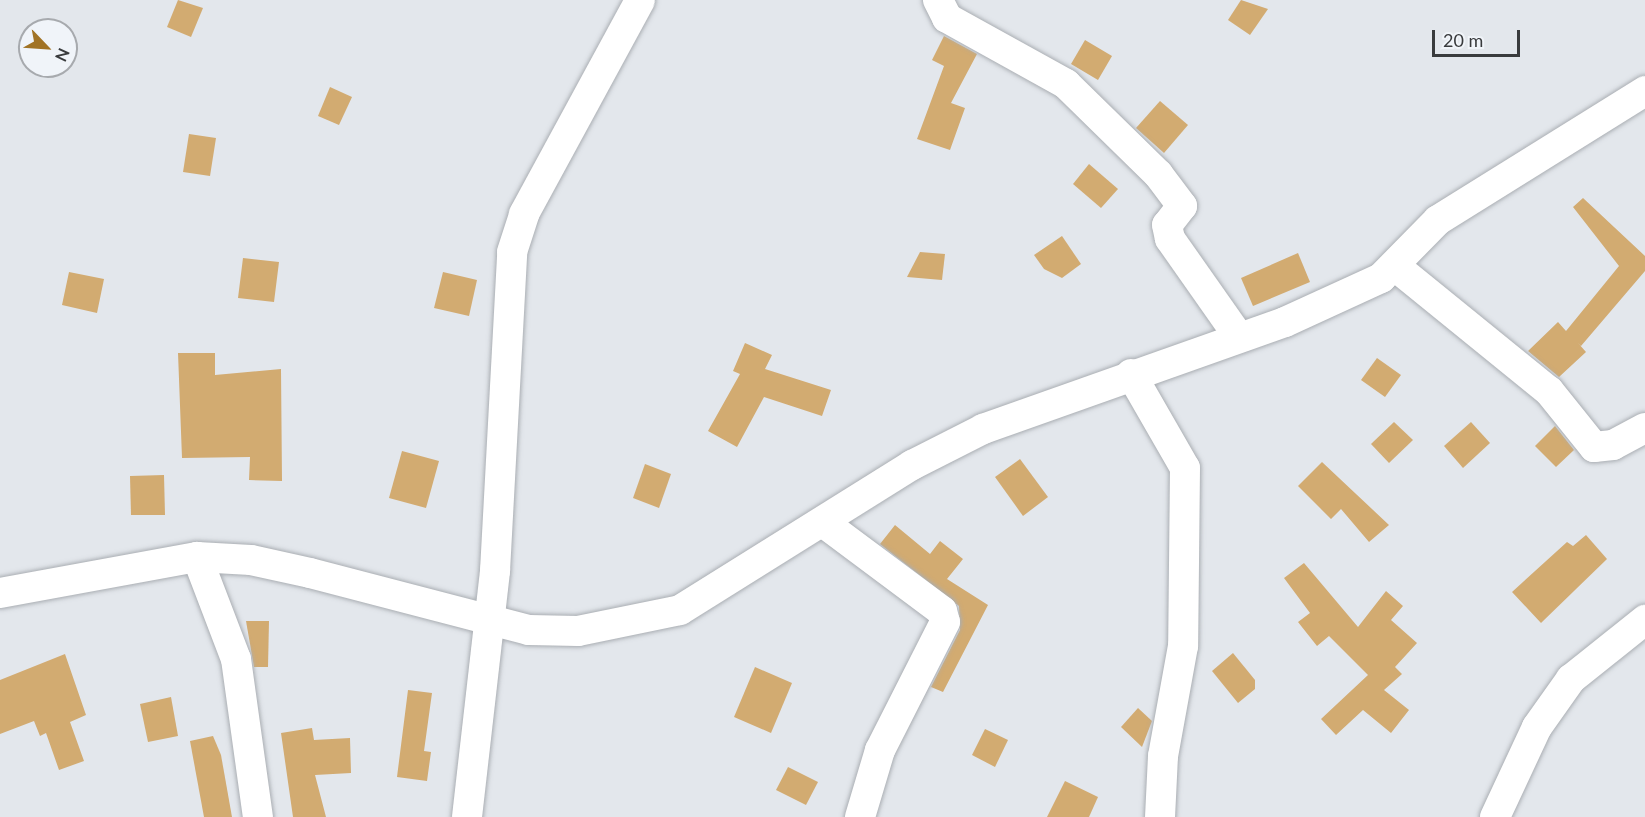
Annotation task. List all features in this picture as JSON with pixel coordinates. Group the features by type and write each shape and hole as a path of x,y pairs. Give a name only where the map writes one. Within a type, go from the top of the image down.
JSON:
{"street":[{"path":"467,817 491,623 512,252 524,214 640,0"},
{"path":"938,0 947,18 1066,84 1158,174 1182,206 1167,225 1170,239 1239,337"},
{"path":"0,593 197,557 251,560 310,573 491,623 578,631 680,610 824,523 912,465 983,429 1309,312 1381,278 1438,220 1645,91"},
{"path":"1395,266 1548,391 1594,447 1613,446 1645,428"},
{"path":"1131,374 1185,468 1183,646 1163,756 1160,817"},
{"path":"824,523 942,611 945,622 880,750 860,817"},
{"path":"197,557 236,659 258,817"},
{"path":"1495,817 1537,727 1571,679 1645,621"}],"building":[{"path":"178,0 203,8 191,37 167,27"},
{"path":"1241,0 1268,9 1250,35 1228,20"},
{"path":"944,36 977,54 951,103 965,108 950,150 917,139 944,66 932,60"},
{"path":"1085,40 1112,56 1098,80 1071,64"},
{"path":"330,87 352,97 339,125 318,116"},
{"path":"1160,101 1188,125 1164,153 1136,128"},
{"path":"189,134 216,138 210,176 183,172"},
{"path":"1089,164 1118,189 1101,208 1073,184"},
{"path":"1583,198 1645,256 1645,271 1581,346 1578,343 1586,352 1559,377 1528,351 1558,322 1566,331 1619,266 1573,207"},
{"path":"1062,236 1081,264 1062,278 1044,269 1034,255"},
{"path":"920,252 945,254 942,280 907,277"},
{"path":"1298,253 1310,282 1253,306 1241,278"},
{"path":"243,258 279,262 274,302 238,298"},
{"path":"69,272 104,279 97,313 62,305"},
{"path":"443,272 477,280 469,316 434,308"},
{"path":"745,343 772,355 765,369 831,390 822,416 764,397 737,447 708,431 740,374 733,371"},
{"path":"178,353 215,353 215,375 281,369 282,481 249,480 250,457 182,458"},
{"path":"1377,358 1401,375 1385,397 1361,380"},
{"path":"1394,422 1413,440 1389,463 1371,444"},
{"path":"1471,422 1490,443 1463,468 1444,446"},
{"path":"1555,426 1574,450 1556,467 1535,446"},
{"path":"402,451 439,461 426,508 389,498"},
{"path":"1020,459 1048,497 1023,516 995,477"},
{"path":"1322,462 1389,525 1369,542 1341,509 1331,519 1298,486"},
{"path":"645,464 671,474 659,508 633,498"},
{"path":"164,475 165,515 131,515 130,476"},
{"path":"895,525 930,554 940,541 963,559 947,579 988,605 943,692 931,687 960,630 959,606 880,544"},
{"path":"1586,535 1607,559 1541,623 1512,592 1567,542 1573,546"},
{"path":"1304,563 1358,627 1386,591 1403,606 1391,620 1417,643 1395,667 1402,674 1384,690 1409,710 1391,733 1363,710 1336,735 1321,719 1368,675 1329,636 1317,646 1298,622 1310,613 1284,578"},
{"path":"246,621 269,621 268,667 254,667"},
{"path":"1233,653 1255,680 1255,689 1238,703 1212,671"},
{"path":"65,654 86,715 70,722 84,761 59,770 46,733 40,736 34,721 0,734 0,680"},
{"path":"755,667 792,683 771,733 734,717"},
{"path":"408,690 432,693 424,751 431,752 427,781 397,777"},
{"path":"171,697 178,736 148,742 140,704"},
{"path":"1138,708 1152,721 1142,747 1121,727"},
{"path":"312,728 314,740 350,738 351,773 315,775 326,817 293,817 281,733"},
{"path":"985,729 1008,740 995,767 972,755"},
{"path":"213,736 221,755 232,817 204,817 190,741"},
{"path":"788,767 818,782 806,805 776,790"},
{"path":"1065,781 1098,797 1089,817 1047,817"}]}
